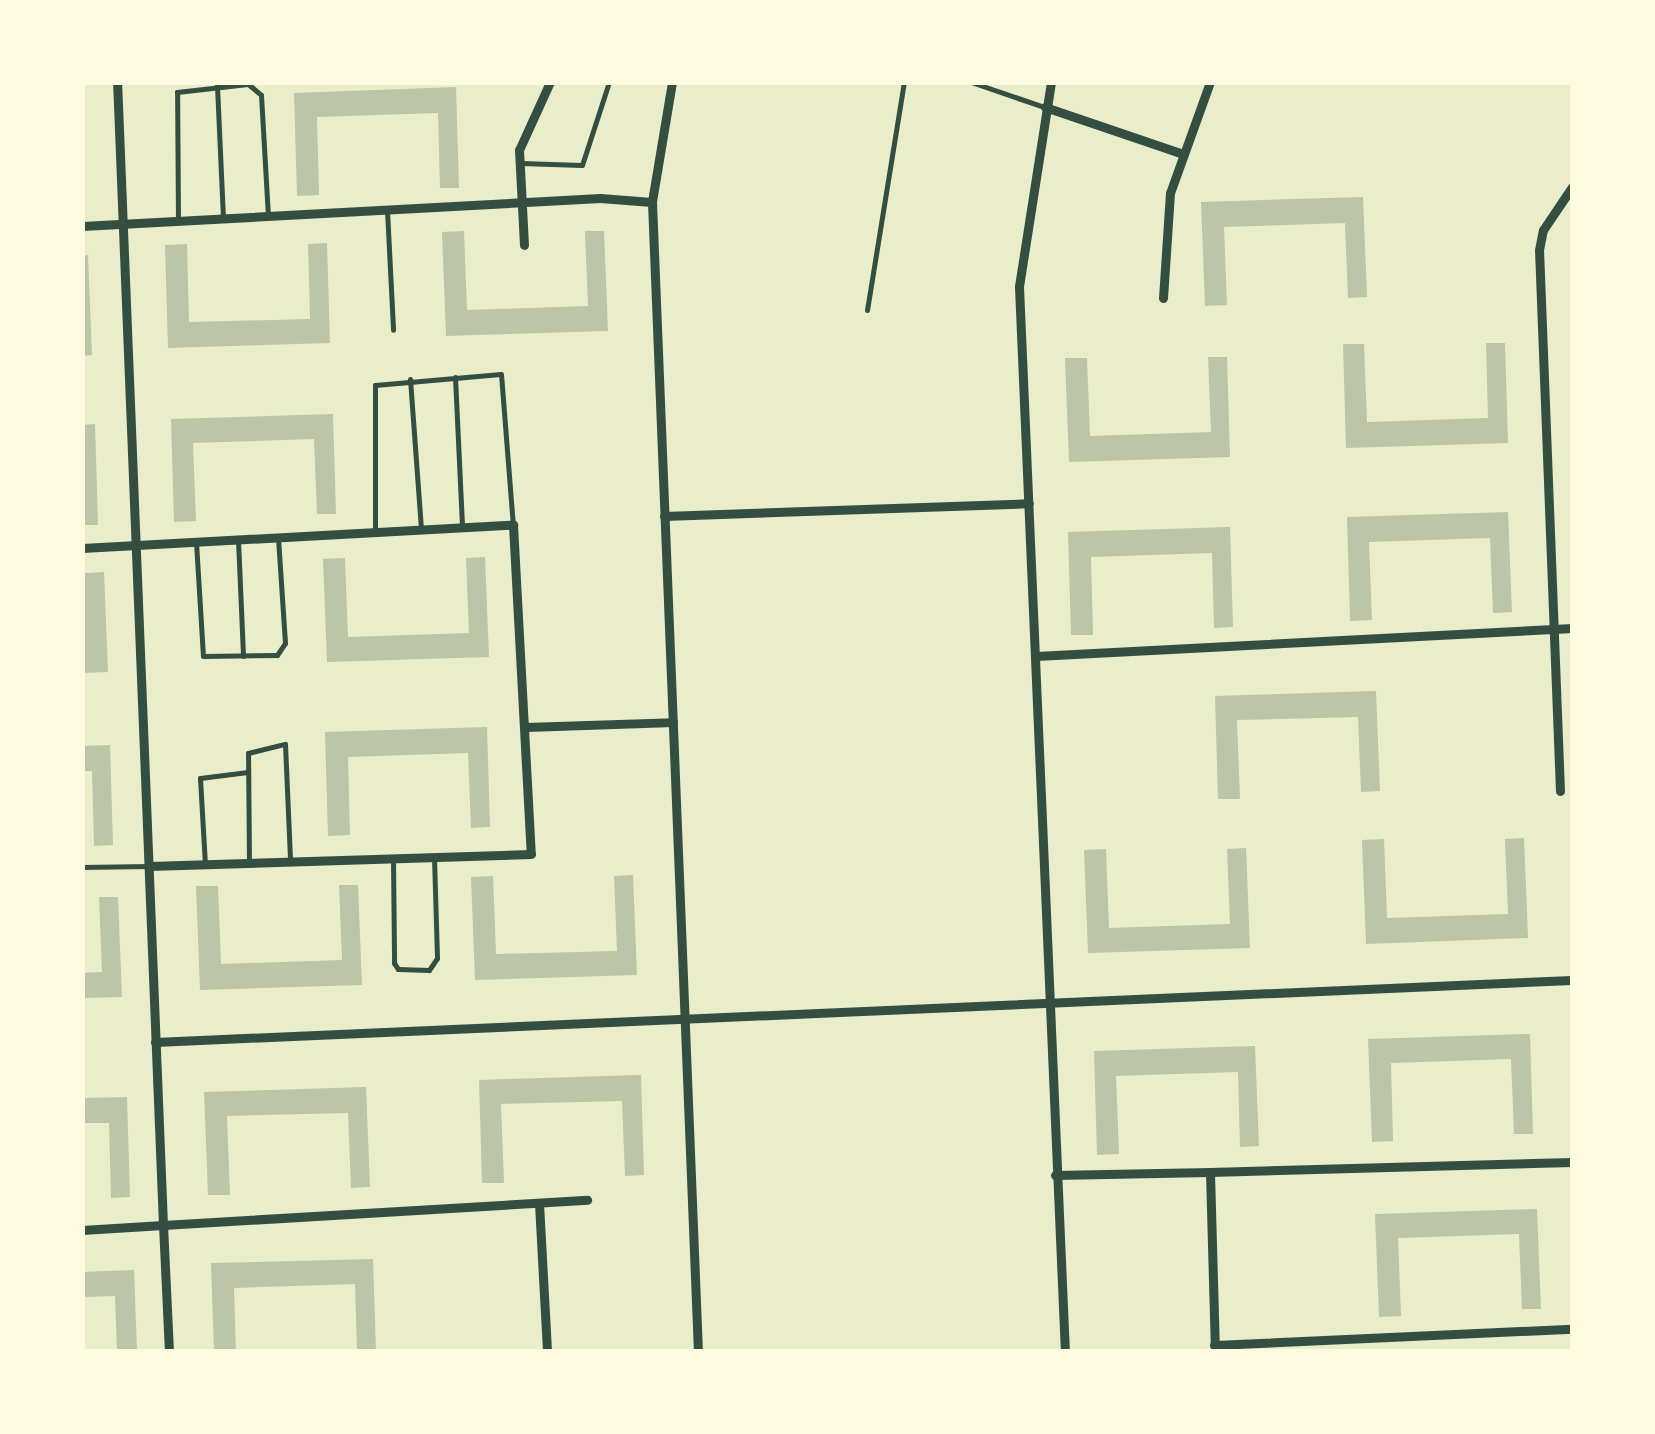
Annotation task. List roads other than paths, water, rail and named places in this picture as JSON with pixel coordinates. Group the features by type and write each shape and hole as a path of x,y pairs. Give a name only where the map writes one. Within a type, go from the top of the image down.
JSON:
{"street":[{"path":"118,82 169,1352"},
{"path":"524,245 519,150 550,82"},
{"path":"672,82 652,202 698,1352"},
{"path":"1051,82 1044,107 1019,287 1065,1352"},
{"path":"1163,298 1170,194 1210,82"},
{"path":"1044,107 1183,154"},
{"path":"1560,792 1539,250 1542,230 1572,187"},
{"path":"82,226 522,202 652,202"},
{"path":"664,516 1029,503"},
{"path":"82,548 513,526 531,854 148,866"},
{"path":"1036,656 1572,628"},
{"path":"526,727 673,722"},
{"path":"156,1042 1572,980"},
{"path":"1055,1174 1572,1162"},
{"path":"1210,1172 1214,1348 1572,1329"},
{"path":"82,1230 586,1200"},
{"path":"539,1203 547,1352"}],"lane":[{"path":"520,163 582,164 609,82"},
{"path":"867,310 904,82"},
{"path":"971,82 1044,107"},
{"path":"178,220 174,99 182,88 248,84 261,95 268,216"},
{"path":"217,86 223,218"},
{"path":"386,210 393,330"},
{"path":"375,533 372,394 381,381 501,374 506,382 513,526"},
{"path":"455,377 462,528"},
{"path":"410,380 420,530"},
{"path":"196,542 198,649 204,656 243,656 284,651 278,538"},
{"path":"238,540 243,656"},
{"path":"249,863 248,772 253,747 285,744 290,862"},
{"path":"205,864 200,778 248,772"},
{"path":"392,859 394,963 398,970 428,970 436,958 434,857"},
{"path":"82,868 148,866"}]}
